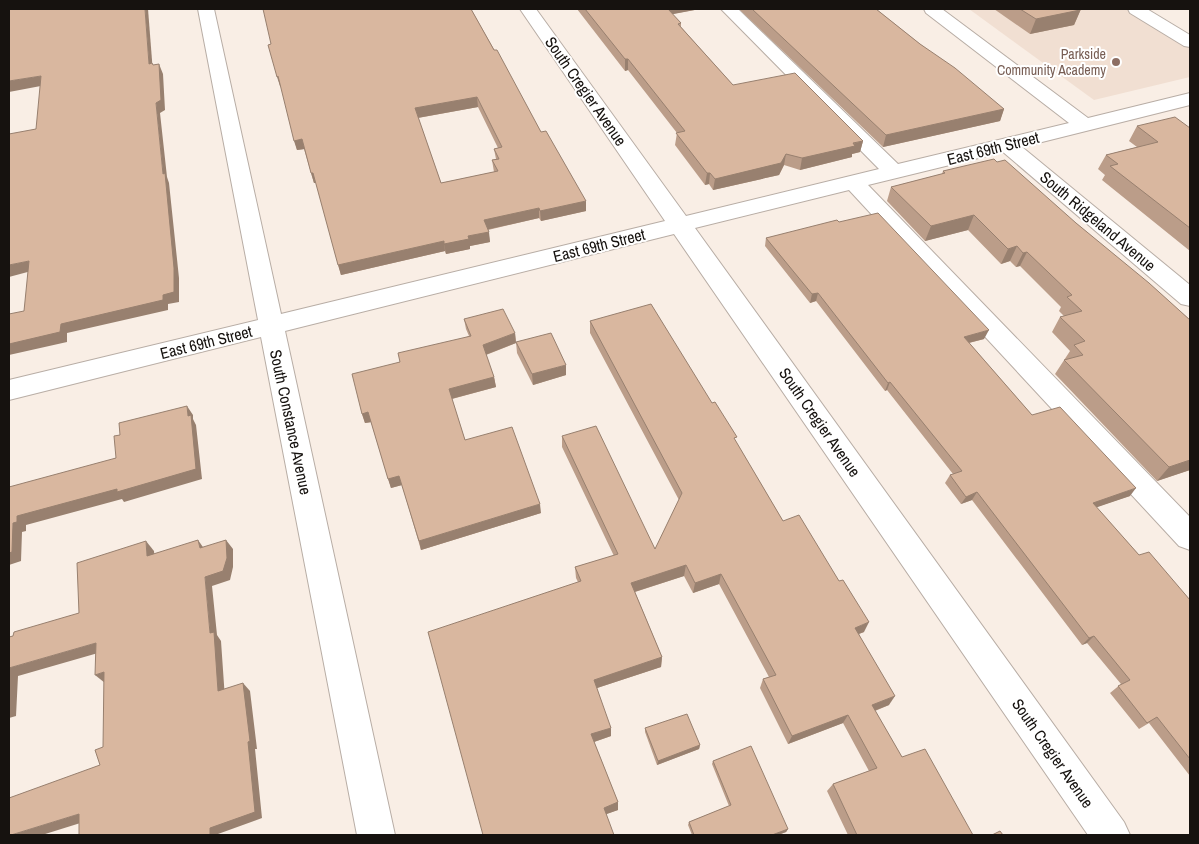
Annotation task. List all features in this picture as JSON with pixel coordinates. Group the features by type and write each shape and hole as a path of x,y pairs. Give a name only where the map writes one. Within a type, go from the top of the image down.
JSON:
{"street":[{"name":"South Constance Avenue","path":"206,9 376,835"},
{"name":"South Cregier Avenue","path":"528,9 1111,835"},
{"path":"729,9 894,172"},
{"path":"932,9 1084,125"},
{"path":"1136,9 1190,42"},
{"name":"East 69th Street","path":"9,390 1190,99"},
{"path":"1150,109 1173,126"},
{"name":"South Ridgeland Avenue","path":"1006,144 1190,298"},
{"path":"853,182 1190,537"}],"shaded area":[{"name":"Parkside Community Academy","path":"969,9 1126,9 1190,48 1190,77 1094,100"}],"building":[{"path":"9,9 145,9 149,64 159,64 161,100 156,103 163,174 165,173 174,268 174,292 163,295 163,300 61,324 60,332 9,344 9,314 24,311 29,261 9,265 9,134 36,129 41,76 9,81"},
{"path":"263,9 471,9 494,50 497,50 541,132 546,131 586,201 540,211 539,208 484,220 489,232 468,236 469,239 444,244 444,241 338,265 302,139 294,141 278,76 268,45 271,44","holes":["477,97 502,147 494,149 499,159 492,160 498,171 441,183 415,108"]},
{"path":"585,9 668,9 681,23 678,24 733,85 795,73 863,141 853,143 855,146 802,158 786,154 781,163 715,179 710,173 707,173 676,133 685,131 628,59 625,59"},
{"path":"752,9 876,9 920,44 955,68 1004,109 886,135"},
{"path":"1020,9 1081,9 1036,19"},
{"path":"1175,117 1190,128 1190,228 1110,166 1118,164 1106,155 1158,142 1137,126"},
{"path":"994,159 997,162 1005,160 1190,320 1190,460 1169,467 1064,360 1083,355 1074,345 1085,341 1060,317 1082,311 1067,297 1072,295 1027,252 1023,253 1017,246 1008,249 974,215 931,226 891,187 945,173 943,171"},
{"path":"878,213 989,330 964,337 1032,415 1060,407 1136,488 1093,503 1139,555 1149,552 1190,600 1190,759 1157,717 1147,723 1118,686 1130,680 1094,636 1089,638 977,492 966,497 950,475 962,471 890,382 888,383 818,293 812,294 766,238 837,220 839,222"},
{"path":"651,304 712,403 715,402 737,437 734,438 783,521 799,515 839,581 843,580 869,622 855,628 895,696 872,705 902,757 925,749 973,835 857,835 833,784 877,768 848,715 792,736 763,679 776,675 721,574 695,583 686,565 631,583 662,657 594,680 611,728 591,734 618,802 604,808 614,835 483,835 428,632 581,581 575,567 618,554 562,436 596,426 655,549 682,493 590,321"},
{"path":"503,309 515,333 483,345 494,377 449,389 465,440 512,427 540,504 419,541 399,476 388,479 368,412 362,414 352,374 400,362 398,353 471,336 464,319"},
{"path":"551,333 566,365 532,374 516,342"},
{"path":"187,406 188,416 191,415 196,469 117,492 117,489 17,516 17,522 13,523 12,552 9,553 9,487 116,458 114,436 120,435 119,423"},
{"path":"198,540 200,548 226,540 227,558 223,571 205,577 210,633 214,632 218,691 243,683 250,741 248,742 255,812 210,828 210,835 79,835 79,814 9,835 9,798 100,765 95,750 103,747 104,672 95,675 96,643 9,668 9,637 13,636 14,632 79,613 77,563 146,541 147,556"},
{"path":"687,714 700,745 658,761 645,728"},
{"path":"751,746 788,829 772,835 694,835 689,822 731,805 713,761"},
{"path":"1000,831 1003,835 992,835"}],"place":[{"name":"Parkside Community Academy","path":"1116,62"}]}
